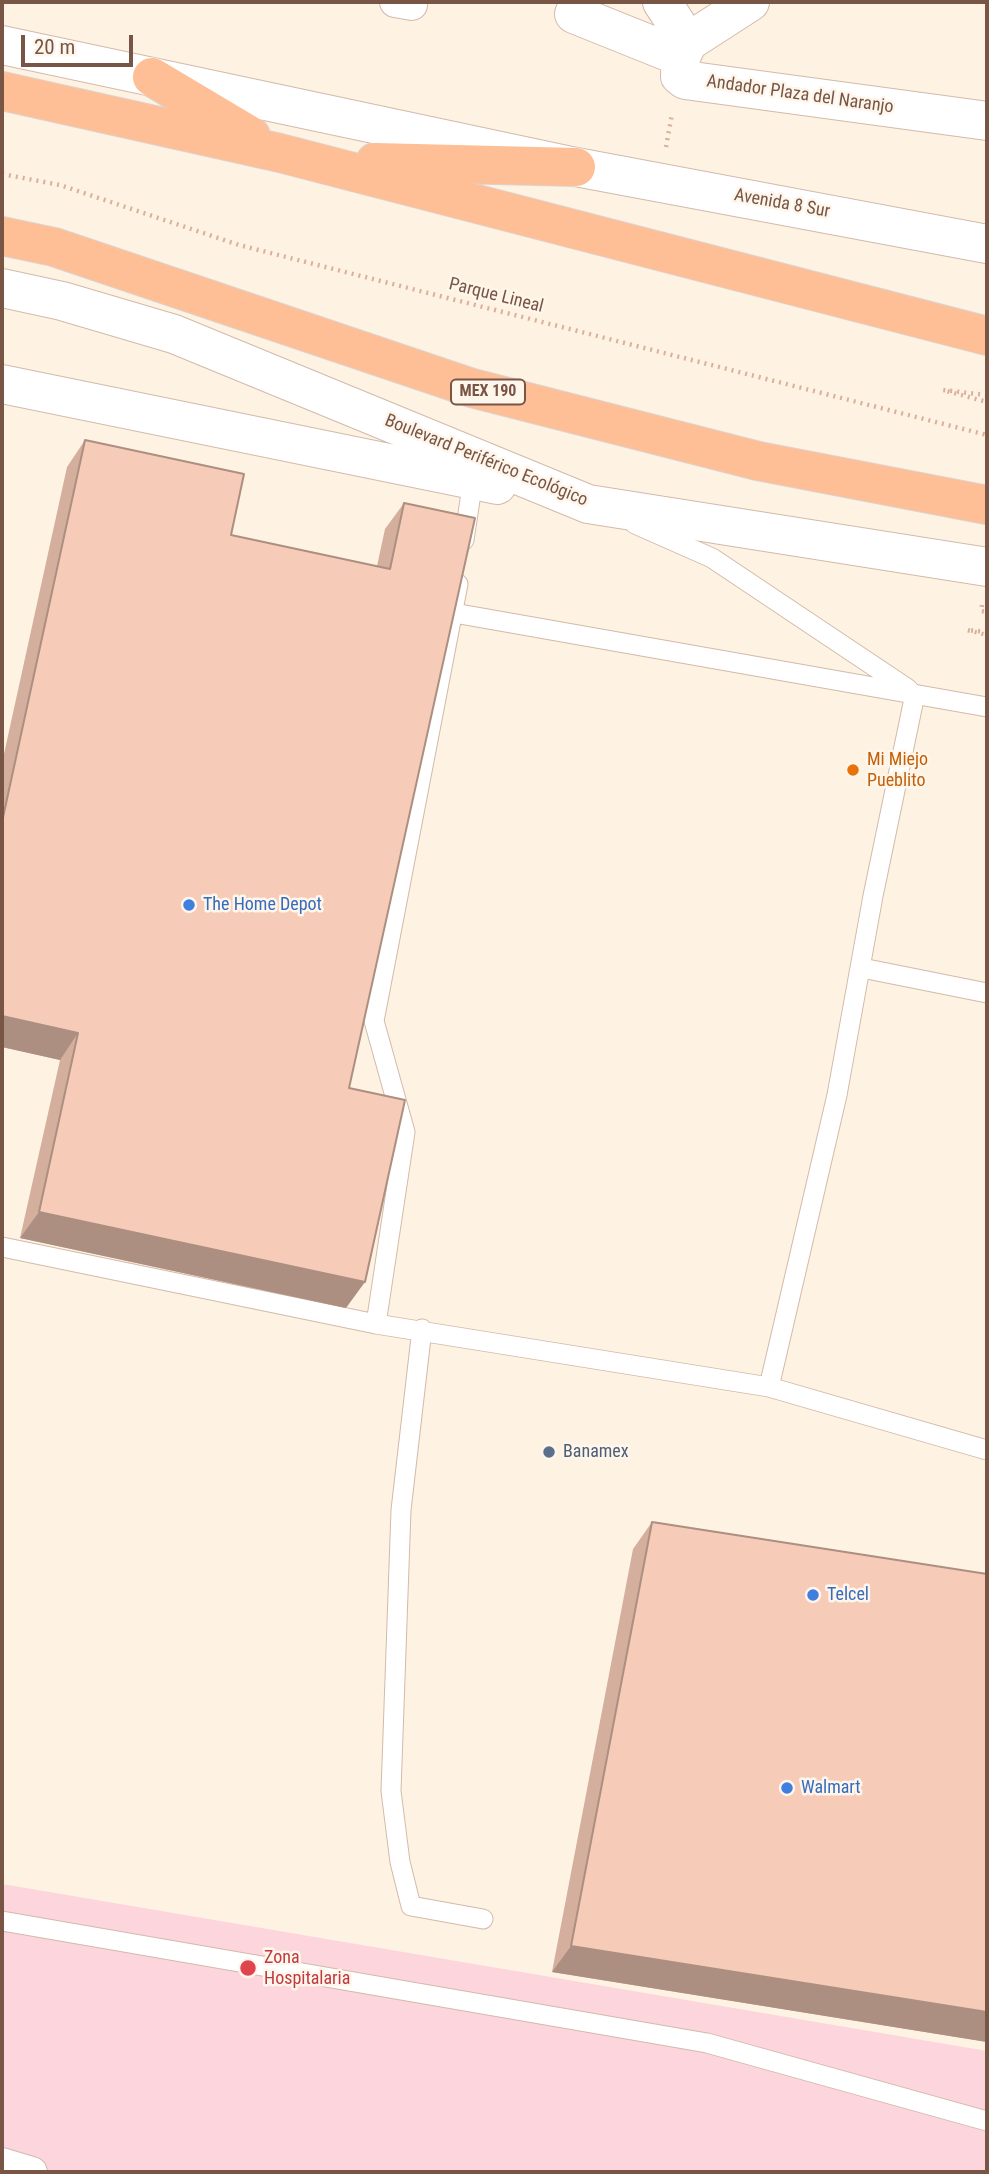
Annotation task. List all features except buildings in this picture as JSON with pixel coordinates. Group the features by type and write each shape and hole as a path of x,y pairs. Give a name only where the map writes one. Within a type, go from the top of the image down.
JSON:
{"highway":[{"path":"152,77 294,157 576,167"},
{"path":"2,92 294,157 987,336"},
{"name":"MEX 190","path":"2,236 54,247 472,388 758,461 987,505"}],"street":[{"path":"662,2 683,58 750,2"},
{"name":"Andador Plaza del Naranjo","path":"574,14 683,58 685,80 987,121"},
{"path":"2,45 576,167"},
{"name":"Avenida 8 Sur","path":"576,167 987,244"},
{"name":"Boulevard Periférico Ecológico","path":"2,288 62,301 174,334 588,504 987,567"},
{"path":"2,384 588,504"},
{"path":"2,2163 32,2172"}],"lane":[{"path":"376,1324 405,1132 374,1021 454,614 473,480"},
{"path":"588,504 712,558 915,694"},
{"path":"454,614 987,707"},
{"path":"769,1387 836,1095 862,968 873,896 915,694"},
{"path":"862,968 987,993"},
{"path":"2,1247 376,1324 422,1329 769,1387 987,1450"},
{"path":"422,1329 401,1510 391,1791 400,1862 411,1906 483,1919"},
{"path":"2,1921 707,2043 987,2121"}],"path":[{"path":"658,182 683,58"},
{"name":"Parque Lineal","path":"2,174 60,185 239,245 987,435"},
{"path":"987,395 943,390 987,402"},
{"path":"981,611 987,612"}],"shaded area":[{"name":"Zona Hospitalaria","path":"2,1884 987,2051 987,2172 2,2172"}],"place":[{"name":"Mi Miejo Pueblito","path":"853,770"},
{"name":"The Home Depot","path":"189,905"},
{"name":"Banamex","path":"549,1452"},
{"name":"Telcel","path":"813,1595"},
{"name":"Walmart","path":"787,1788"},
{"name":"Zona Hospitalaria","path":"248,1968"}]}
